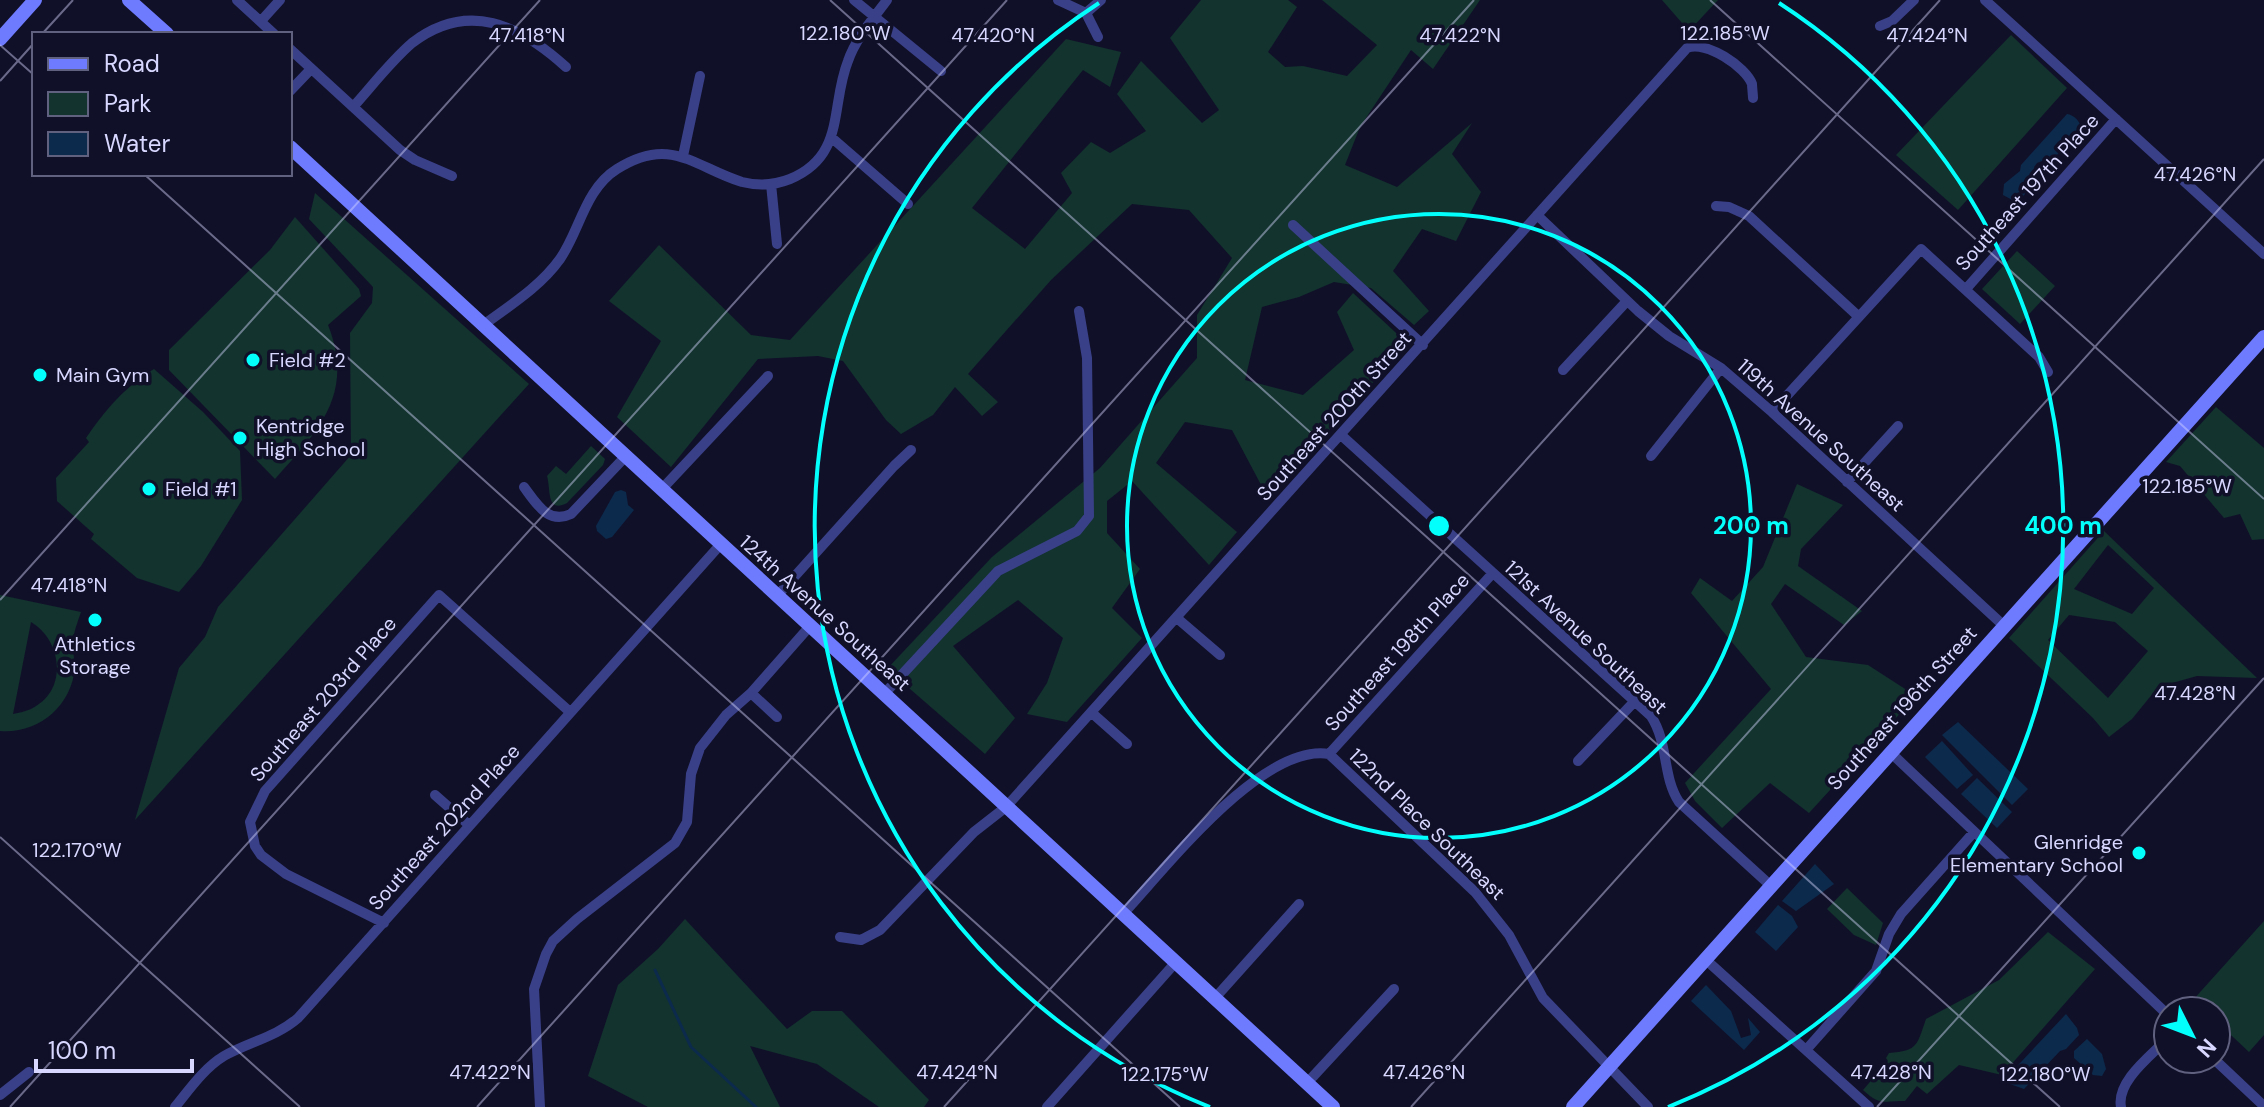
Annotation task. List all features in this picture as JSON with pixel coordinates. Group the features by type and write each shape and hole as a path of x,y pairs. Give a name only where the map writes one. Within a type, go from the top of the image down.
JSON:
{"street":[{"path":"0,39 35,0"},
{"path":"129,0 165,32"},
{"path":"237,0 272,32"},
{"path":"261,21 280,0"},
{"path":"854,0 941,71"},
{"path":"482,326 541,281 559,261 589,200 608,175 619,168 660,154 683,156 748,183 771,184 802,173 819,158 832,138 845,69 853,47 887,0"},
{"path":"1058,0 1086,13 1098,37"},
{"path":"1086,13 1101,0"},
{"path":"1880,26 1892,21 1914,0"},
{"path":"1985,0 2264,254"},
{"path":"353,107 413,42 437,28 465,20 483,20 516,28 540,43 566,67"},
{"name":"Southeast 200th Street","path":"840,937 861,940 880,930 974,832 1006,807 1178,619 1687,48 1704,46 1719,53 1747,76 1752,85 1753,98"},
{"path":"292,51 407,155 452,176"},
{"path":"292,89 311,69"},
{"path":"683,156 700,76"},
{"name":"Southeast 197th Place","path":"1966,289 2116,119"},
{"path":"832,138 908,204"},
{"name":"124th Avenue Southeast","path":"292,149 1333,1107"},
{"path":"771,184 777,244"},
{"path":"1716,206 1729,207 1749,216 1858,316"},
{"name":"119th Avenue Southeast","path":"1537,215 1627,301 1669,336 1721,368 1772,412 2003,625"},
{"path":"1293,225 1423,345"},
{"path":"1772,412 1921,249 2039,357 2048,372"},
{"path":"1563,370 1627,301"},
{"path":"884,694 998,571 1077,531 1089,516 1087,358 1079,311"},
{"name":"Southeast 196th Street","path":"1573,1107 2264,337"},
{"path":"1651,456 1721,368"},
{"path":"661,490 768,376"},
{"path":"1847,482 1898,426"},
{"name":"121st Avenue Southeast","path":"1341,435 1651,716 1663,740 1671,787 1679,802 1770,885"},
{"path":"777,596 911,450"},
{"path":"524,487 540,509 553,518 562,518 571,514 625,457"},
{"name":"Southeast 202nd Place","path":"175,1107 214,1063 275,1035 298,1018 720,545"},
{"name":"Southeast 198th Place","path":"1329,754 1492,574"},
{"name":"Southeast 203rd Place","path":"384,923 269,862 255,846 250,822 265,791 439,595 570,712"},
{"path":"1178,619 1220,655"},
{"path":"540,1107 534,989 553,941 675,843 687,822 691,774 700,748 726,715 751,693 810,626"},
{"path":"751,693 777,717"},
{"path":"1578,761 1634,702"},
{"path":"1092,713 1127,744"},
{"path":"1123,914 1246,785 1292,758 1319,752 1329,754"},
{"path":"1890,752 2152,1000"},
{"name":"122nd Place Southeast","path":"1329,754 1475,892 1509,935 1543,998 1648,1107"},
{"path":"435,795 469,825"},
{"path":"1806,1050 1876,971 1889,934 1901,914 1974,832"},
{"path":"1215,998 1299,904"},
{"path":"1705,959 1869,1107"},
{"path":"1047,1107 1176,962"},
{"path":"1307,1083 1394,989"},
{"path":"2120,1104 2123,1087 2152,1055"},
{"path":"0,1095 29,1072"},
{"path":"2231,1075 2264,1106"}],"green space":[{"path":"1201,0 1288,0 1297,7 1268,52 1285,67 1303,66 1347,76 1377,45 1322,0 1480,0 1433,69 1411,50 1360,127 1345,165 1397,187 1472,123 1452,154 1481,192 1456,241 1422,229 1393,271 1429,311 1414,325 1371,288 1334,282 1299,297 1262,307 1245,380 1303,395 1354,350 1337,312 1353,293 1408,344 1268,498 1232,430 1185,422 1156,463 1237,532 1209,565 1132,481 1107,501 1107,533 1140,569 1112,608 1142,638 1067,722 1027,714 1047,683 1063,638 1018,600 953,646 1015,718 985,754 887,669 992,557 1100,468 1197,358 1197,315 1232,258 1189,210 1132,204 1051,280 968,374 998,402 982,416 955,387 933,415 901,434 886,420 843,361 818,356 758,359 671,467 617,417 661,341 609,301 659,245 751,335 790,340 1066,39 1121,52 1110,87 1083,70 972,208 1025,249 1072,193 1061,173 1091,142 1110,153 1146,131 1117,94 1141,61 1202,123 1219,110 1170,38"},
{"path":"1662,0 1718,0 1689,31"},
{"path":"2011,35 2067,88 1958,210 1896,155"},
{"path":"315,193 529,384 135,820 179,668 205,637 218,607 351,455 350,333 372,303 373,287 309,219"},
{"name":"Field #2","path":"295,217 359,289 361,296 328,325 337,371 335,391 328,410 306,444 275,479 169,370 169,350 270,250"},
{"path":"2017,251 2055,286 2020,324 1982,289"},
{"name":"Field #1","path":"154,369 203,412 240,451 242,500 201,566 179,592 137,578 91,539 94,534 57,501 56,478 89,442 86,438 108,408"},
{"path":"2216,407 2264,448 2264,539 2252,540 2240,514 2224,518 2180,466 2166,462"},
{"path":"591,446 605,459 603,465 567,503 560,506 552,503 547,476 556,466 566,474"},
{"path":"1797,484 1843,505 1801,549 1798,566 1862,611 1844,625 1785,584 1771,604 1806,657 1868,665 1916,696 1809,813 1770,783 1722,828 1695,801 1685,783 1771,689 1691,593 1700,578 1732,601 1763,567"},
{"path":"2104,531 2257,678 2197,676 2158,687 2132,719 2109,737 2009,638","holes":["2108,545 2154,588 2132,614 2074,589","2069,615 2115,622 2148,651 2108,698 2048,640"]},
{"path":"0,595 81,612 73,639 75,668 72,682 60,706 39,723 27,728 0,731","holes":["31,622 41,630 55,653 56,678 43,701 31,709 13,714"]},
{"path":"1847,888 1883,923 1876,945 1854,935 1827,909"},
{"path":"685,919 787,1029 812,1011 842,1011 929,1100 924,1107 879,1107 817,1064 750,1046 780,1107 648,1107 588,1076 618,985 658,949"},
{"path":"2264,921 2264,1035 2249,1052 2232,1036 2232,995 2197,995"},
{"path":"2048,932 2095,969 2002,1075 1959,1065 1927,1094 1917,1086 1905,1101 1878,1101 1863,1090 1888,1061 1889,1053 1915,1045 1926,1019 1999,980"}],"water":[{"path":"2067,114 2076,119 2081,128 2057,155 2037,163 2034,167 2038,177 2018,203 2003,195 2004,184 2020,171 2021,165"},
{"path":"615,492 626,492 628,505 634,510 612,537 606,539 596,526"},
{"path":"1958,722 2028,789 2012,805 1942,735"},
{"path":"1942,741 1973,775 1957,789 1925,757"},
{"path":"1977,778 2012,812 1997,828 1961,794"},
{"path":"1815,864 1834,884 1796,911 1782,901"},
{"path":"1778,905 1792,916 1798,927 1776,951 1755,932"},
{"path":"1706,985 1731,1011 1741,1038 1751,1035 1748,1018 1760,1032 1744,1050 1691,1001"},
{"path":"2066,1014 2079,1035 2024,1089 2010,1084 2006,1078"},
{"path":"2087,1039 2102,1054 2106,1069 2102,1076 2093,1075 2074,1058 2074,1051"}],"waterway":[{"path":"655,970 691,1047 756,1107"}],"place":[{"name":"Field #2","path":"253,360"},
{"name":"Main Gym","path":"40,375"},
{"name":"Kentridge High School","path":"240,438"},
{"name":"Field #1","path":"149,489"},
{"name":"Athletics Storage","path":"95,620"},
{"name":"Glenridge Elementary School","path":"2139,853"}]}
